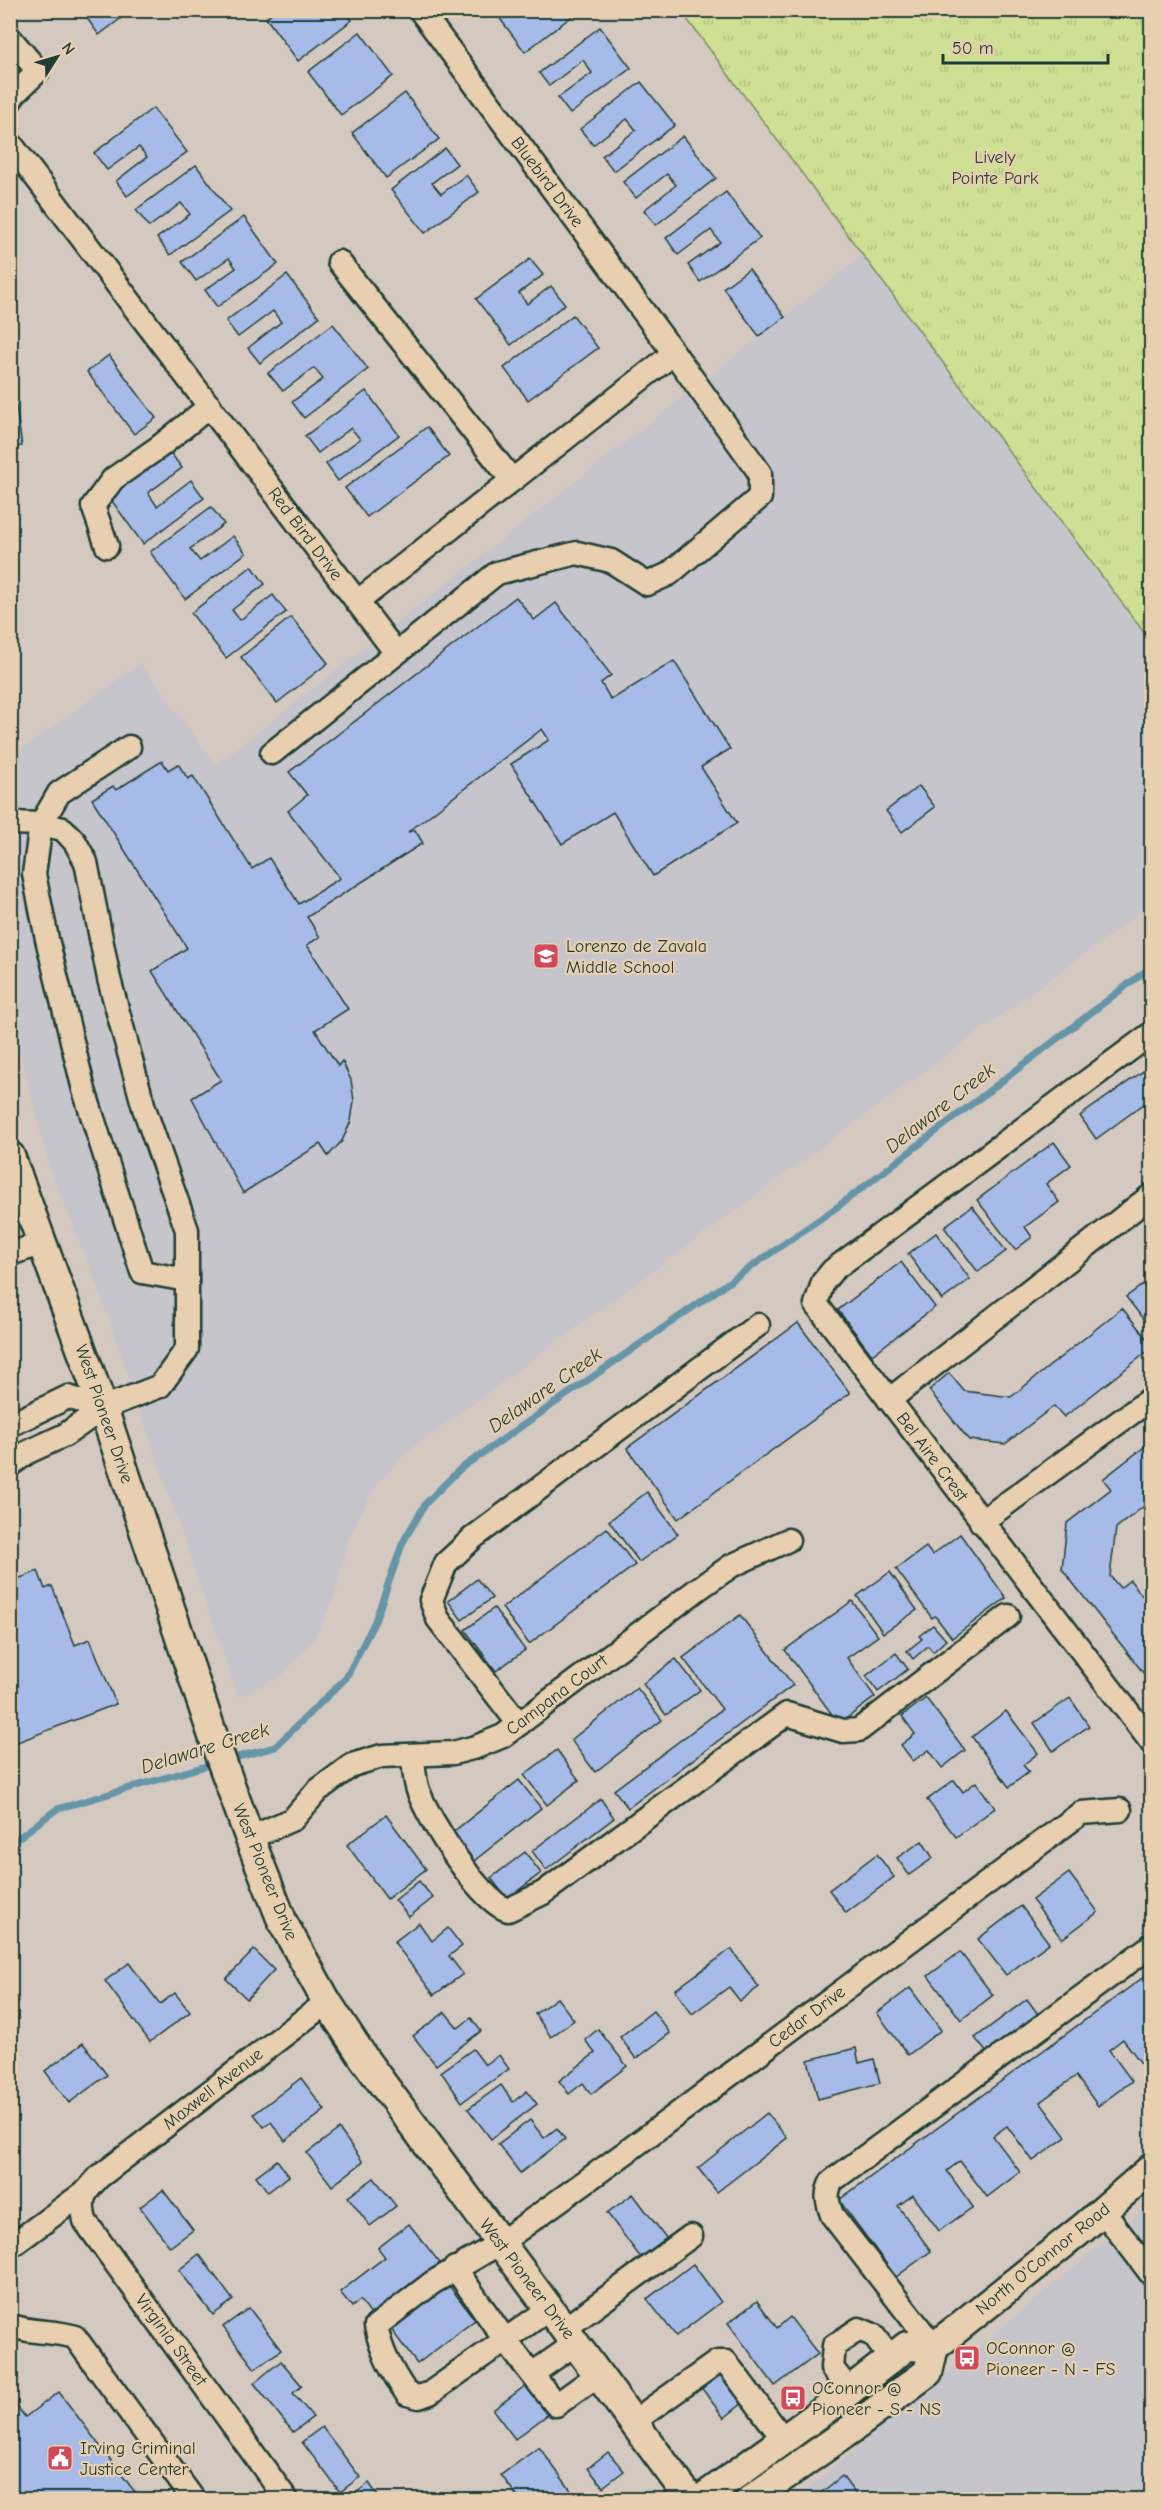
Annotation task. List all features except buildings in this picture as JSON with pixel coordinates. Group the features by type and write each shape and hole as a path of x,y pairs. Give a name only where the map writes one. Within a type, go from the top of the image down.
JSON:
{"main road":[{"name":"West Pioneer Drive","path":"10,1155 19,1203 43,1243 103,1408 207,1719 283,1923 327,2002 365,2060 691,2499"},
{"name":"North O'Connor Road","path":"934,2348 1103,2211 1152,2168"},
{"path":"700,2499 784,2440 907,2346 934,2348 928,2372 850,2430 750,2499"}],"street":[{"name":"Bluebird Drive","path":"396,653 497,573 577,553 610,561 647,584 669,574 760,497 760,473 420,10"},
{"path":"10,38 38,71 15,93 10,101"},
{"name":"Red Bird Drive","path":"10,143 396,653"},
{"path":"339,262 512,480"},
{"path":"357,602 674,353"},
{"path":"107,546 93,506 113,479 159,447 210,406"},
{"path":"272,753 396,653"},
{"path":"129,747 58,793 41,824 34,874 47,939 84,1090 142,1272 187,1281"},
{"path":"10,823 41,824 63,829 75,842 86,862 109,979 144,1108 187,1230 187,1349 160,1386 103,1408 65,1435 28,1452 10,1465"},
{"path":"889,1400 816,1304 823,1282 833,1270 1152,1033"},
{"name":"Bel Aire Crest","path":"1149,1202 889,1400 1152,1743"},
{"path":"10,1254 43,1243"},
{"path":"519,1724 438,1619 432,1600 446,1563 474,1537 758,1325"},
{"path":"10,1425 68,1396 103,1408"},
{"path":"981,1522 1152,1398"},
{"name":"Campana Court","path":"246,1828 293,1819 317,1791 352,1765 382,1756 453,1753 503,1736 731,1566 788,1540"},
{"path":"413,1756 416,1782 427,1810 458,1859 485,1895 500,1908 508,1910 543,1893 788,1714 843,1731 859,1730 1008,1616"},
{"name":"Cedar Drive","path":"506,2340 430,2393 419,2397 407,2394 390,2369 379,2343 376,2326 432,2283 500,2243 1082,1813 1120,1810"},
{"path":"934,2348 832,2215 827,2202 827,2192 832,2181 1152,1945"},
{"name":"Maxwell Avenue","path":"10,2247 327,2002"},
{"name":"Virginia Street","path":"93,2184 81,2203 85,2221 287,2499"},
{"path":"1103,2211 1152,2275"},
{"path":"532,2374 563,2327 691,2236"},
{"path":"455,2268 556,2405 598,2375"},
{"path":"10,2325 19,2329 60,2332 75,2337 194,2499"},
{"path":"506,2340 563,2327"},
{"path":"849,2391 832,2368 834,2346 859,2329 873,2335 891,2359"},
{"path":"633,2422 717,2362 726,2362 784,2440"}],"shaded area":[{"name":"Lorenzo de Zavala Middle School","path":"863,255 1151,642 1151,905 403,1455 373,1490 347,1542 335,1595 314,1639 281,1676 238,1697 100,1294 49,1166 17,1040 10,1007 10,758 141,663 216,765"},
{"path":"1151,2203 1151,2499 794,2500 1056,2282"}],"green space":[{"name":"Lively Pointe Park","path":"681,11 1151,11 1151,642"}],"waterway":[{"name":"Delaware Creek","path":"227,1760 275,1747 346,1678 375,1621 403,1542 426,1503 460,1469 840,1205 1152,966"},
{"name":"Delaware Creek","path":"10,1844 57,1809 216,1763"}],"place":[{"name":"Lorenzo de Zavala Middle School","path":"546,956"},
{"name":"OConnor @ Pioneer - N - FS","path":"967,2358"},
{"name":"OConnor @ Pioneer - S - NS","path":"793,2398"},
{"name":"Irving Criminal Justice Center","path":"60,2458"}]}
